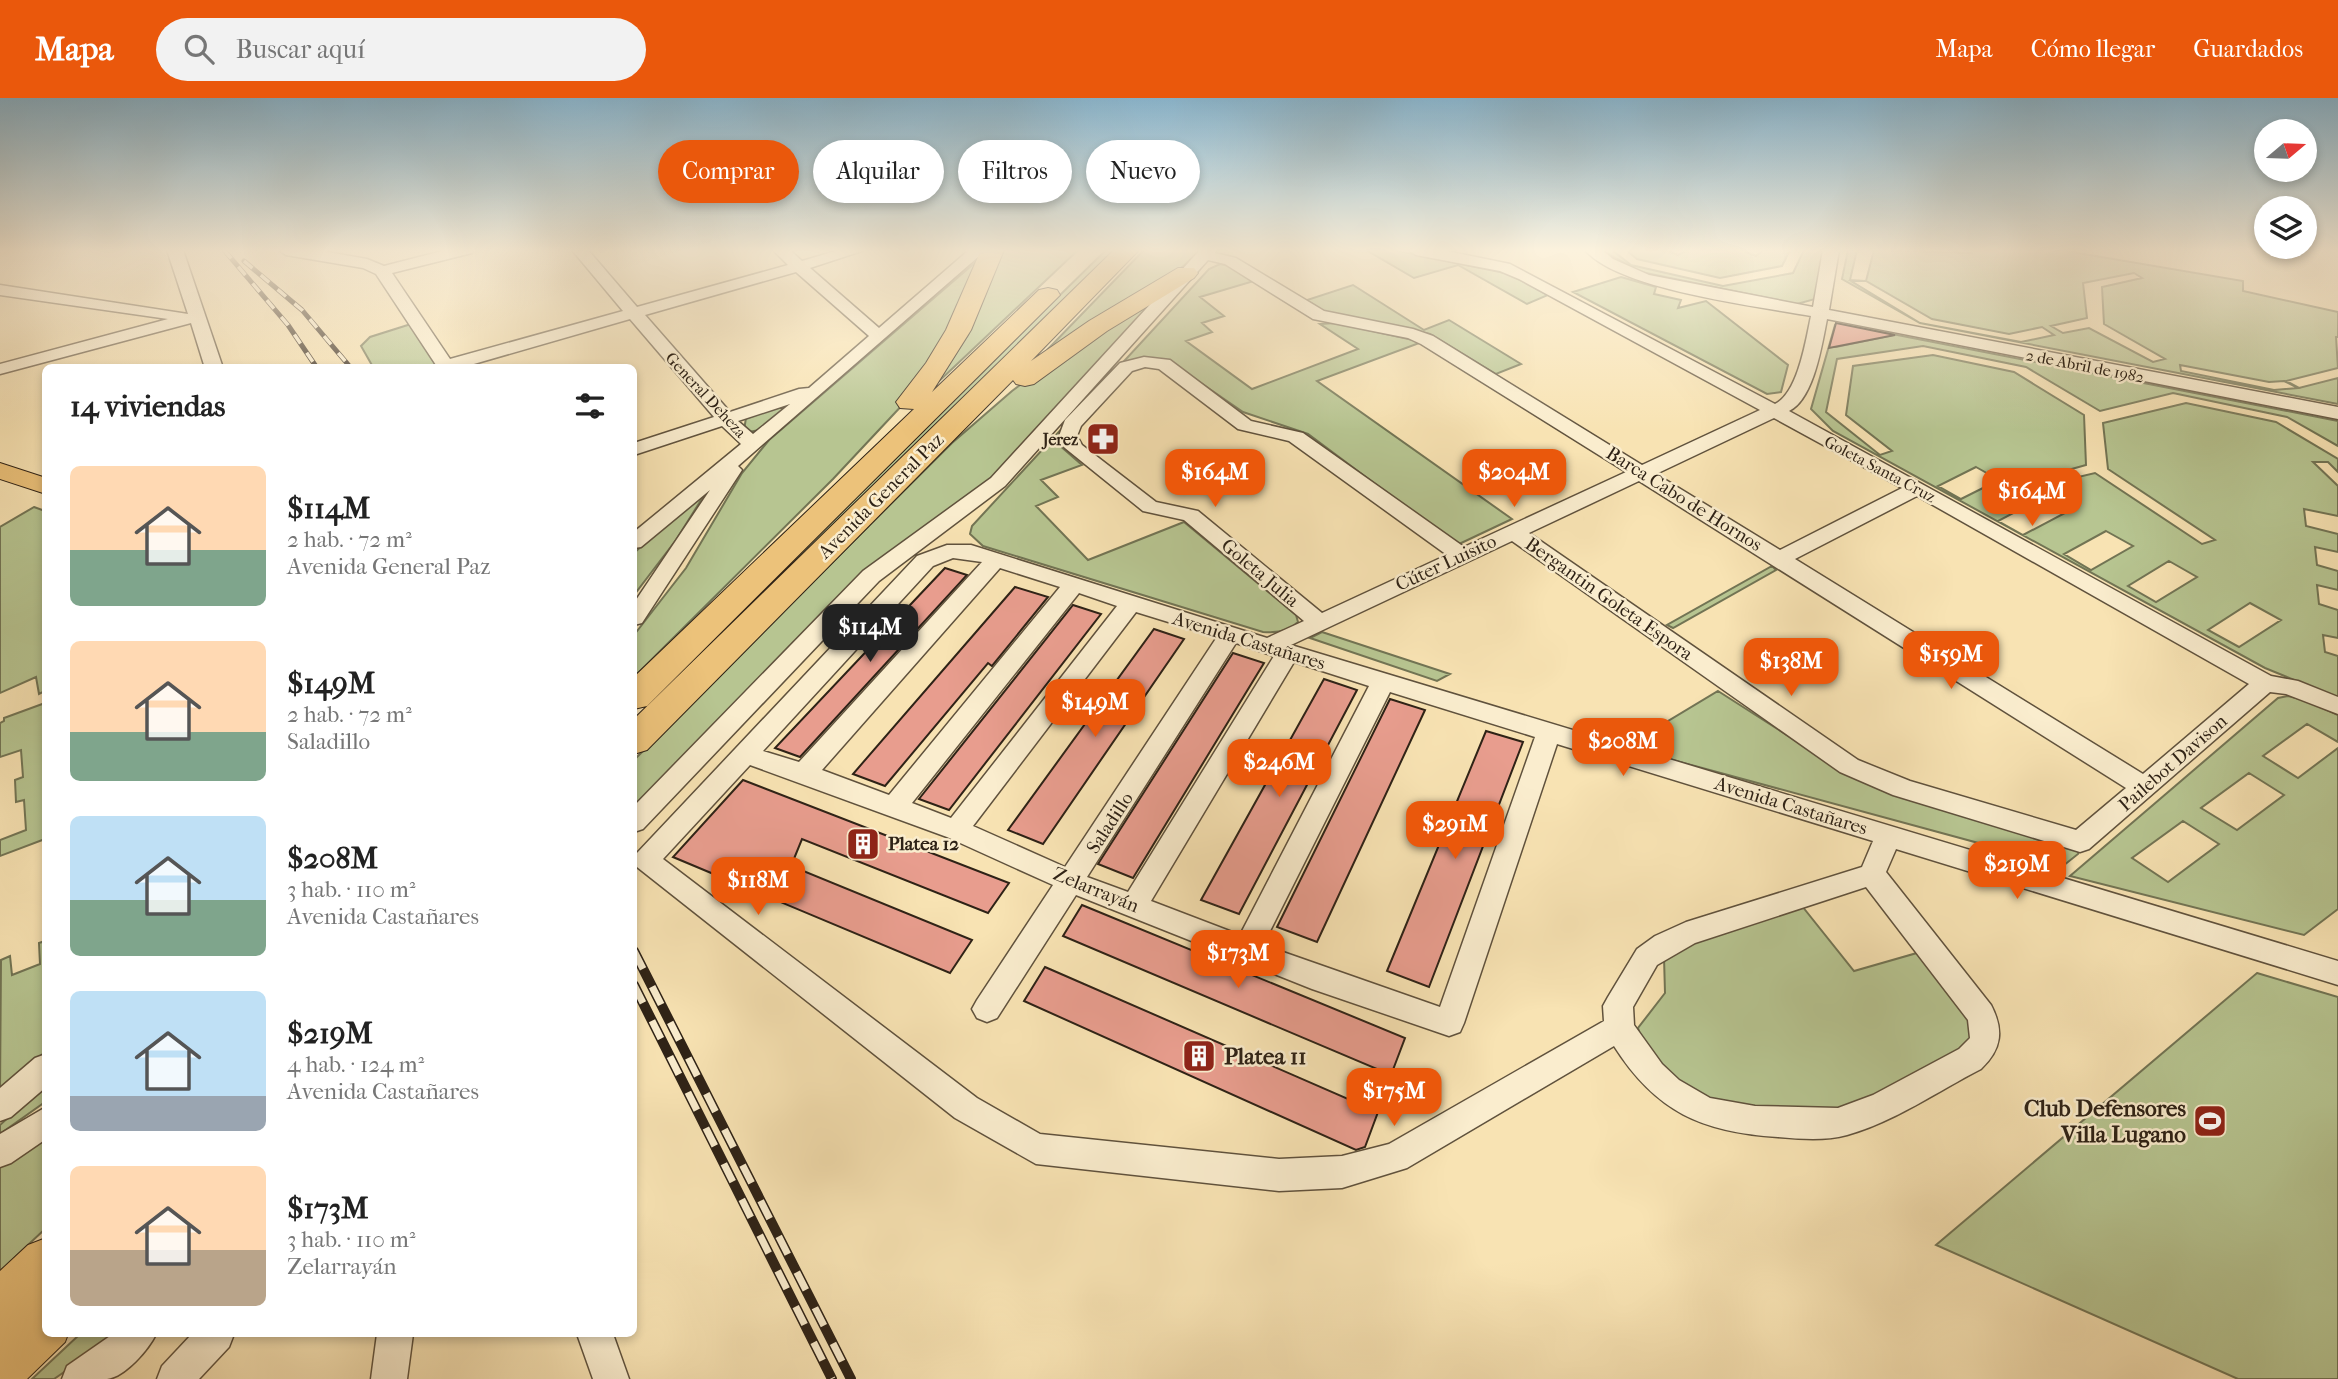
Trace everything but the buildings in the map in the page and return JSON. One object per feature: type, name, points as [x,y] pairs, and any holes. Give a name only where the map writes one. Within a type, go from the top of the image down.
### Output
[{"type":"highway","points":[[809,525],[930,378],[952,346],[969,310]]},
{"type":"highway","name":"Avenida General Paz","points":[[637,694],[1032,310]]},
{"type":"highway","name":"Avenida General Paz","points":[[637,738],[1068,310]]},
{"type":"highway","points":[[923,454],[1123,310]]},
{"type":"highway","points":[[0,1307],[42,1267]]},
{"type":"highway","points":[[0,1368],[42,1327]]},
{"type":"main road","points":[[0,471],[42,485]]},
{"type":"street","points":[[126,310],[198,316]]},
{"type":"street","points":[[196,310],[213,364]]},
{"type":"street","points":[[408,310],[445,364]]},
{"type":"street","name":"General Deheza","points":[[629,310],[751,445]]},
{"type":"street","points":[[457,364],[644,310]]},
{"type":"street","points":[[847,310],[870,330],[880,335]]},
{"type":"street","points":[[637,540],[819,389],[909,310]]},
{"type":"street","points":[[971,552],[964,542],[967,523],[998,482],[1155,310]]},
{"type":"street","name":"Barca Cabo de Hornos","points":[[1312,310],[1319,315],[1413,334],[1427,340],[2145,787]]},
{"type":"street","name":"Goleta Santa Cruz","points":[[1588,310],[1917,488],[2265,683],[2290,687],[2338,706]]},
{"type":"street","name":"2 de Abril de 1982","points":[[1803,310],[2338,413]]},
{"type":"street","points":[[1777,412],[1798,396],[1820,310]]},
{"type":"street","points":[[0,369],[198,316]]},
{"type":"street","name":"Goleta Julia","points":[[1319,622],[1191,515],[1150,507],[1074,448],[1068,436],[1072,424],[1126,367],[1144,362],[1164,364],[1245,425],[1296,437],[1462,556]]},
{"type":"street","points":[[637,448],[819,389]]},
{"type":"street","name":"Cúter Luisito","points":[[1278,649],[1319,622],[1777,412]]},
{"type":"street","points":[[637,614],[751,445]]},
{"type":"street","points":[[637,819],[871,576],[998,482]]},
{"type":"street","points":[[1781,558],[1917,488]]},
{"type":"street","name":"Bergantin Goleta Espora","points":[[1513,532],[1849,766],[1902,788],[2080,842]]},
{"type":"street","name":"Avenida Castañares","points":[[744,754],[925,561],[943,552],[971,552],[1230,635],[2338,973]]},
{"type":"street","points":[[804,773],[995,561]]},
{"type":"street","points":[[894,807],[1073,586]]},
{"type":"street","points":[[956,830],[1130,604]]},
{"type":"street","name":"Saladillo","points":[[987,1009],[1230,635]]},
{"type":"street","points":[[1134,906],[1278,649]]},
{"type":"street","points":[[1247,949],[1383,682]]},
{"type":"street","name":"Pailebot Davison","points":[[2080,842],[2265,683]]},
{"type":"street","name":"Zelarrayán","points":[[744,754],[804,773],[956,830],[1072,882],[1322,980],[1449,1023],[1549,731]]},
{"type":"street","points":[[744,754],[646,860],[966,1108],[1035,1149],[1279,1175],[1342,1172],[1396,1157],[1619,1028]]},
{"type":"street","points":[[1872,874],[1982,1014],[1987,1031],[1984,1047],[1970,1059],[1852,1119],[1810,1124],[1746,1122],[1701,1111],[1667,1090],[1639,1061],[1619,1028],[1618,1006],[1647,957],[1686,934],[1872,874],[1888,836]]},
{"type":"street","points":[[0,1107],[35,1077]]},
{"type":"street","points":[[0,1152],[42,1124]]},
{"type":"street","points":[[80,1379],[135,1337]]},
{"type":"street","points":[[175,1379],[213,1337]]},
{"type":"street","points":[[389,1379],[395,1337]]},
{"type":"street","points":[[596,1337],[611,1379]]},
{"type":"green space","points":[[920,310],[963,310],[954,333],[906,401],[833,479],[637,674],[637,631],[686,568],[742,473],[769,440]]},
{"type":"green space","points":[[978,310],[1015,310],[936,384],[968,335]]},
{"type":"green space","points":[[1045,310],[1055,310],[684,672],[645,705]]},
{"type":"green space","points":[[1086,310],[1122,310],[1052,350],[1048,349]]},
{"type":"green space","points":[[1135,310],[1150,310],[991,479],[858,577],[637,804],[637,757],[952,443],[1012,391],[1058,357]]},
{"type":"green space","points":[[1171,310],[1216,310],[1224,316],[1202,323],[1212,332],[1186,341],[1252,389],[1358,349],[1320,324],[1336,323],[1422,342],[1317,381],[1512,519],[1457,545],[1308,434],[1243,412],[1179,368],[1138,360],[1061,437],[1059,445],[1082,465],[1041,480],[1058,497],[1036,506],[1088,560],[1184,522],[1296,615],[1298,622],[1282,631],[1263,632],[983,546],[970,534],[972,526]]},
{"type":"green space","points":[[1322,310],[1392,310],[1424,330],[1449,320],[1521,364],[1496,374],[1430,334]]},
{"type":"green space","points":[[1607,310],[1717,310],[1788,365],[1781,392],[1767,394]]},
{"type":"green space","points":[[1916,310],[2086,310],[2087,318],[2051,326],[2063,333],[2089,328],[2153,362],[2165,359],[2104,324],[2103,310],[2328,310],[2338,312],[2338,368],[2286,381],[2299,388],[2338,378],[2338,404],[1920,323],[2021,342],[2054,335],[2042,327],[2009,334],[1932,319]],"holes":[[[2180,365],[2269,382],[2284,381],[2298,388],[2274,390],[2181,371]]]},
{"type":"green space","points":[[411,324],[435,364],[371,364],[361,346],[370,337]]},
{"type":"green space","points":[[1835,325],[1830,346],[1836,347],[1893,334],[2338,421],[2338,446],[2287,417],[2173,393],[2100,411],[2026,367],[1923,346],[1837,359],[1826,412],[1880,455],[1892,451],[1846,415],[1853,366],[1933,355],[2014,372],[2084,415],[2086,465],[2061,472],[2070,479],[2095,473],[2202,544],[2215,540],[2108,469],[2103,423],[2186,403],[2276,422],[2338,459],[2338,472],[2328,462],[2313,462],[2338,486],[2338,516],[2304,509],[2306,526],[2338,534],[2338,552],[2315,547],[2317,565],[2338,571],[2338,590],[2317,585],[2319,604],[2338,610],[2338,638],[2323,635],[2325,652],[2338,656],[2338,698],[2265,668],[1833,431],[1811,409]],"holes":[[[1976,467],[1999,480],[1961,499],[1938,486]],[[2040,499],[2065,513],[2023,535],[1998,521]],[[2106,531],[2133,546],[2091,570],[2064,554]],[[2169,561],[2197,577],[2156,602],[2128,586]],[[2250,603],[2281,620],[2239,647],[2208,630]]]},
{"type":"green space","points":[[782,406],[789,407],[768,425],[756,431],[744,430],[746,418]]},
{"type":"green space","points":[[713,481],[676,540],[637,591],[637,550]]},
{"type":"green space","points":[[34,507],[42,510],[42,692],[39,694],[36,677],[0,693],[0,527]]},
{"type":"green space","points":[[1772,566],[1776,570],[1673,628],[1667,625]]},
{"type":"green space","points":[[1322,632],[1450,674],[1437,681],[1310,638]]},
{"type":"green space","points":[[1718,691],[1829,762],[2080,848],[2078,854],[2063,866],[1625,747]]},
{"type":"green space","points":[[2288,696],[2308,701],[2338,715],[2338,742],[2307,724],[2263,756],[2298,778],[2338,748],[2338,909],[2304,935],[2070,876],[2278,698]],"holes":[[[2249,773],[2284,795],[2237,830],[2201,808]],[[2183,821],[2219,844],[2168,882],[2132,858]]]},
{"type":"green space","points":[[42,704],[42,840],[0,856],[0,840],[26,830],[24,800],[16,802],[15,780],[23,777],[21,750],[0,757],[0,723],[4,718]]},
{"type":"green space","points":[[1802,906],[1854,971],[1917,953],[1966,1011],[1971,1021],[1972,1034],[1966,1047],[1959,1055],[1846,1111],[1802,1116],[1699,1102],[1646,1054],[1638,1028],[1665,993],[1664,957],[1679,945]]},
{"type":"green space","points":[[42,942],[42,1055],[0,1092],[1,960],[10,956],[12,975],[40,964],[39,943]]},
{"type":"green space","name":"Club Defensores Villa Lugano","points":[[2257,973],[2338,997],[2338,1379],[2238,1379],[1936,1245]]},
{"type":"green space","points":[[42,1087],[42,1104],[0,1134],[0,1125]]},
{"type":"green space","points":[[42,1137],[42,1232],[0,1271],[0,1166]]},
{"type":"green space","points":[[77,1337],[115,1337],[54,1379],[32,1379]]},
{"type":"railway","points":[[275,310],[314,364]]},
{"type":"railway","points":[[302,310],[348,364]]},
{"type":"railway","points":[[637,957],[851,1379]]},
{"type":"railway","points":[[637,991],[832,1379]]},
{"type":"place","name":"Jerez","points":[[1103,439]]},
{"type":"place","name":"Platea 12","points":[[863,844]]},
{"type":"place","name":"Platea 11","points":[[1199,1056]]},
{"type":"place","name":"Club Defensores Villa Lugano","points":[[2210,1121]]}]
